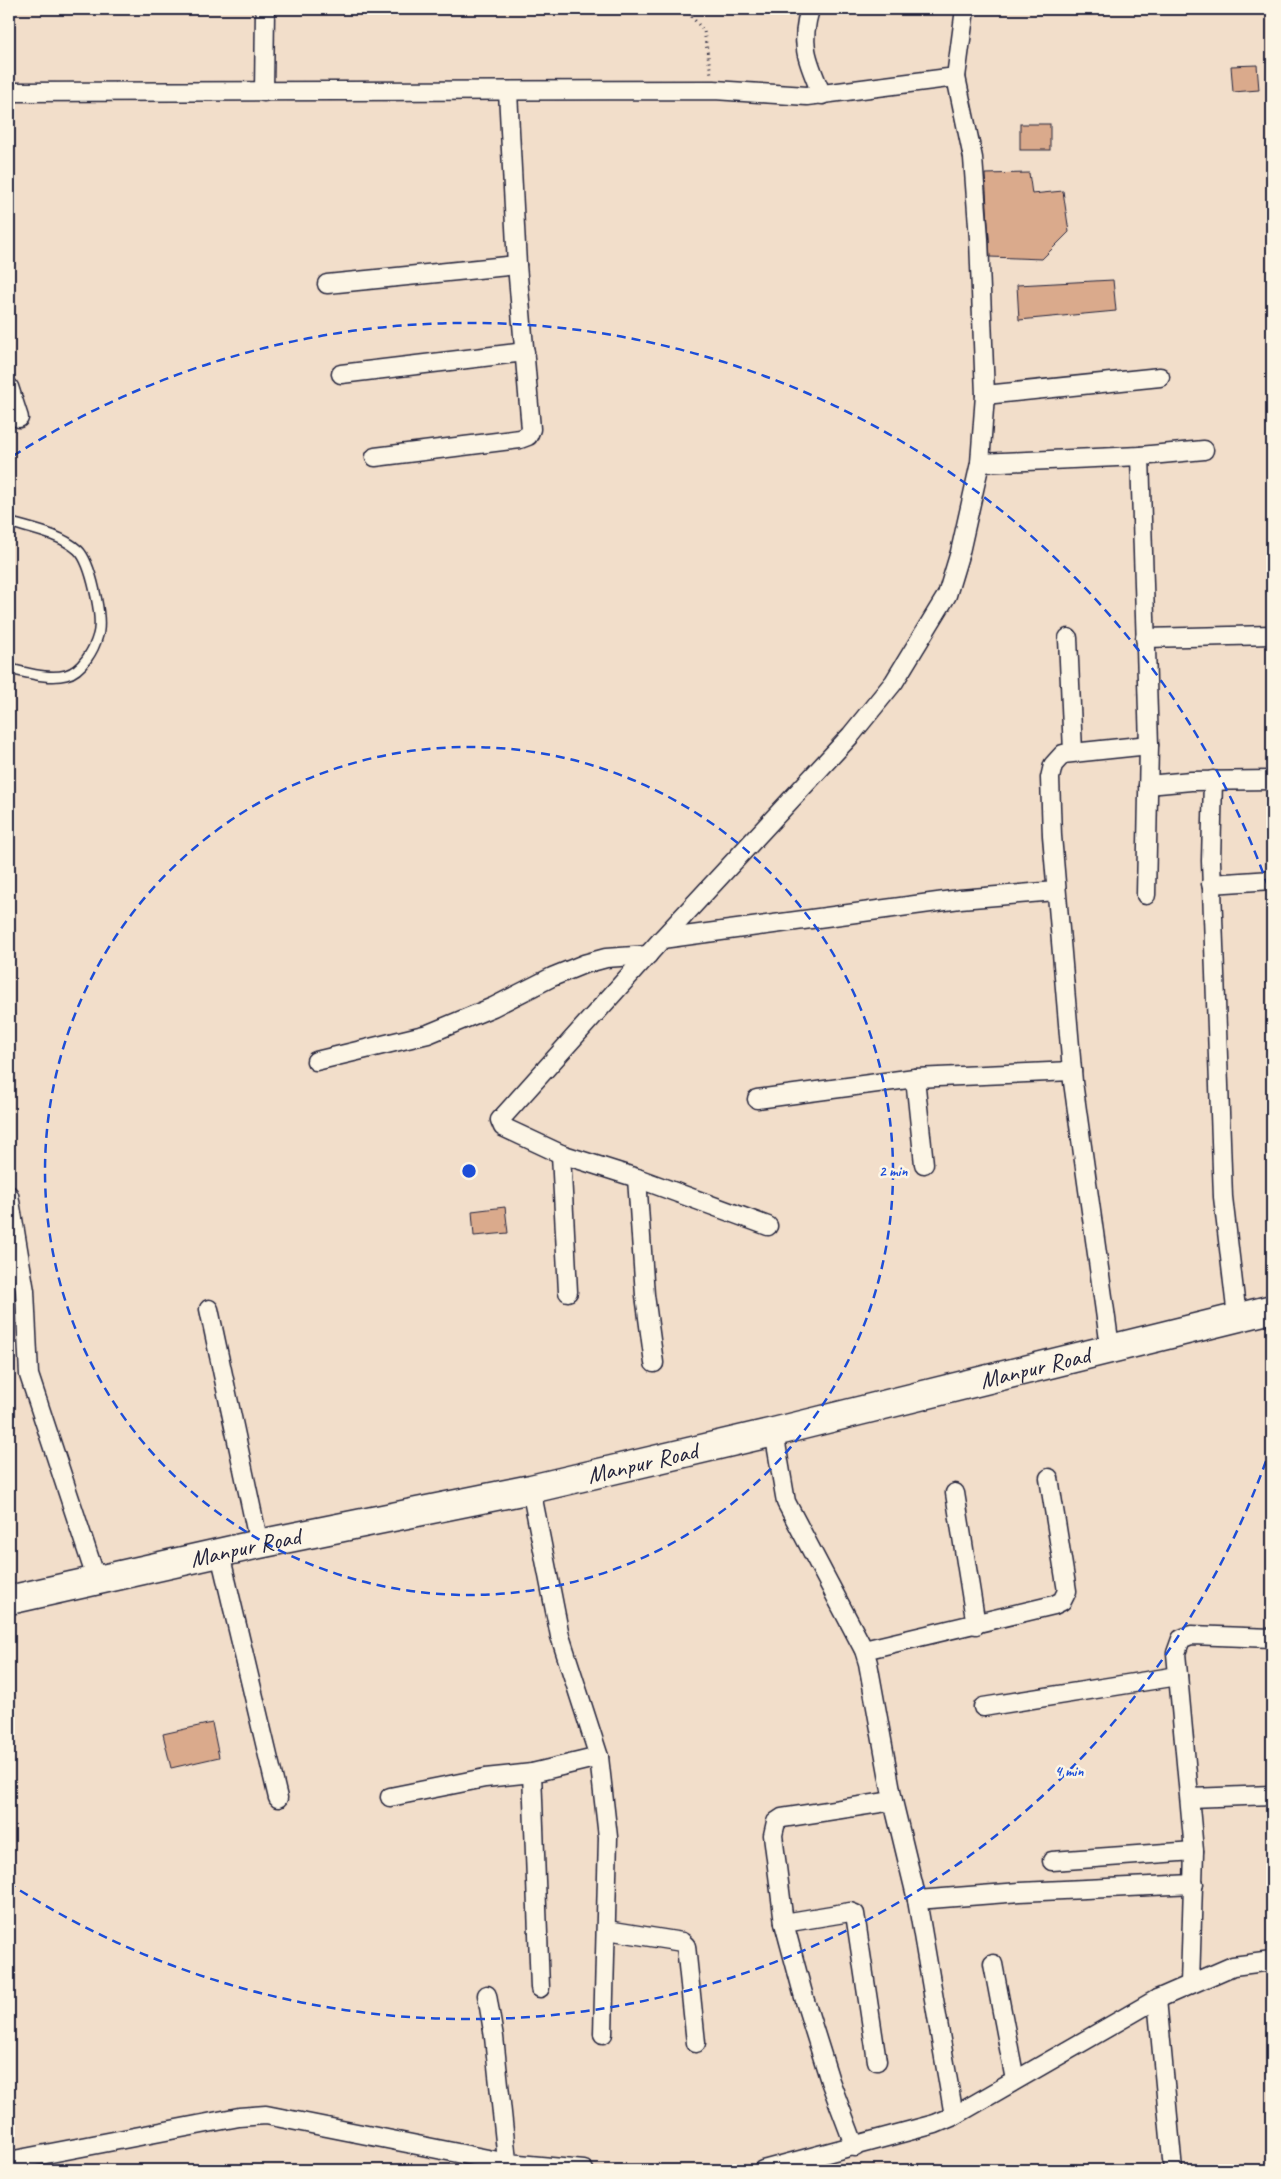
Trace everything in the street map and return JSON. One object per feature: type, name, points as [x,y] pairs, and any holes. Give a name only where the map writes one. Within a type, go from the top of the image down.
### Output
[{"type":"highway","name":"Manpur Road","points":[[9,1600],[259,1544],[531,1489],[774,1432],[1110,1347],[1272,1309]]},
{"type":"street","points":[[264,92],[265,9]]},
{"type":"street","points":[[810,9],[804,28],[804,43],[809,64],[822,95]]},
{"type":"street","points":[[768,1226],[637,1178],[561,1154],[503,1127],[501,1117],[851,734],[894,682],[947,595],[960,552],[980,462],[985,395],[973,158],[956,77],[965,9]]},
{"type":"street","points":[[9,92],[714,90],[807,96],[956,77]]},
{"type":"street","points":[[375,457],[520,439],[528,436],[532,423],[517,265],[508,92]]},
{"type":"street","points":[[327,284],[517,265]]},
{"type":"street","points":[[341,374],[525,352]]},
{"type":"street","points":[[985,395],[1160,377]]},
{"type":"street","points":[[9,388],[19,418]]},
{"type":"street","points":[[980,462],[1140,456],[1204,450]]},
{"type":"street","points":[[1140,456],[1149,745],[1146,894]]},
{"type":"street","points":[[1145,638],[1272,635]]},
{"type":"street","points":[[1068,638],[1073,752]]},
{"type":"street","points":[[1110,1347],[1072,1071],[1056,891],[1050,778],[1052,765],[1057,758],[1064,754],[1149,745]]},
{"type":"street","points":[[1148,785],[1213,780],[1272,780]]},
{"type":"street","points":[[1213,780],[1211,884],[1223,1197],[1237,1318]]},
{"type":"street","points":[[1211,884],[1272,880]]},
{"type":"street","points":[[662,939],[960,899],[1056,891]]},
{"type":"street","points":[[316,1061],[428,1034],[584,964],[606,958],[648,955]]},
{"type":"street","points":[[757,1099],[915,1078],[1072,1071]]},
{"type":"street","points":[[915,1078],[924,1164]]},
{"type":"street","points":[[561,1154],[568,1292]]},
{"type":"street","points":[[637,1178],[645,1295],[654,1363]]},
{"type":"street","points":[[9,1195],[24,1291],[27,1361],[32,1390],[97,1581]]},
{"type":"street","points":[[209,1309],[259,1544]]},
{"type":"street","points":[[774,1432],[786,1502],[864,1650],[893,1801],[917,1900],[954,2116]]},
{"type":"street","points":[[864,1650],[1054,1606],[1066,1596],[1049,1478]]},
{"type":"street","points":[[531,1489],[560,1636],[599,1757],[608,1837],[604,2034]]},
{"type":"street","points":[[956,1494],[976,1625]]},
{"type":"street","points":[[220,1554],[278,1798]]},
{"type":"street","points":[[1190,1984],[1194,1851],[1176,1653],[1181,1639],[1191,1635],[1272,1638]]},
{"type":"street","points":[[982,1707],[1178,1676]]},
{"type":"street","points":[[390,1797],[484,1778],[532,1773],[599,1757]]},
{"type":"street","points":[[532,1773],[540,1988]]},
{"type":"street","points":[[1190,1798],[1272,1795]]},
{"type":"street","points":[[855,2146],[819,2050],[784,1923],[772,1835],[776,1822],[782,1818],[893,1801]]},
{"type":"street","points":[[1052,1862],[1194,1851]]},
{"type":"street","points":[[917,1900],[1020,1892],[1194,1884]]},
{"type":"street","points":[[784,1923],[850,1912],[855,1914],[877,2061]]},
{"type":"street","points":[[607,1930],[682,1942],[686,1946],[696,2043]]},
{"type":"street","points":[[763,2170],[935,2124],[954,2116],[1157,1999],[1233,1966],[1272,1961]]},
{"type":"street","points":[[992,1964],[1015,2080]]},
{"type":"street","points":[[487,1994],[494,2037],[508,2166]]},
{"type":"street","points":[[1157,1999],[1174,2170]]},
{"type":"street","points":[[9,2161],[239,2117],[266,2115],[508,2166],[584,2170]]},
{"type":"lane","points":[[9,525],[15,524],[57,537],[80,551],[90,571],[99,622],[98,634],[85,662],[67,675],[54,677],[9,669]]},
{"type":"path","points":[[685,9],[704,32],[714,90]]},
{"type":"building","points":[[1257,65],[1259,90],[1233,92],[1231,66]]},
{"type":"building","points":[[1020,124],[1050,124],[1050,150],[1020,150]]},
{"type":"building","points":[[1029,173],[1032,194],[1063,191],[1069,232],[1042,259],[990,257],[985,174]]},
{"type":"building","points":[[1113,280],[1116,311],[1019,320],[1017,285]]},
{"type":"building","points":[[505,1207],[508,1233],[474,1236],[472,1211]]},
{"type":"building","points":[[212,1723],[219,1757],[171,1768],[163,1734]]}]
